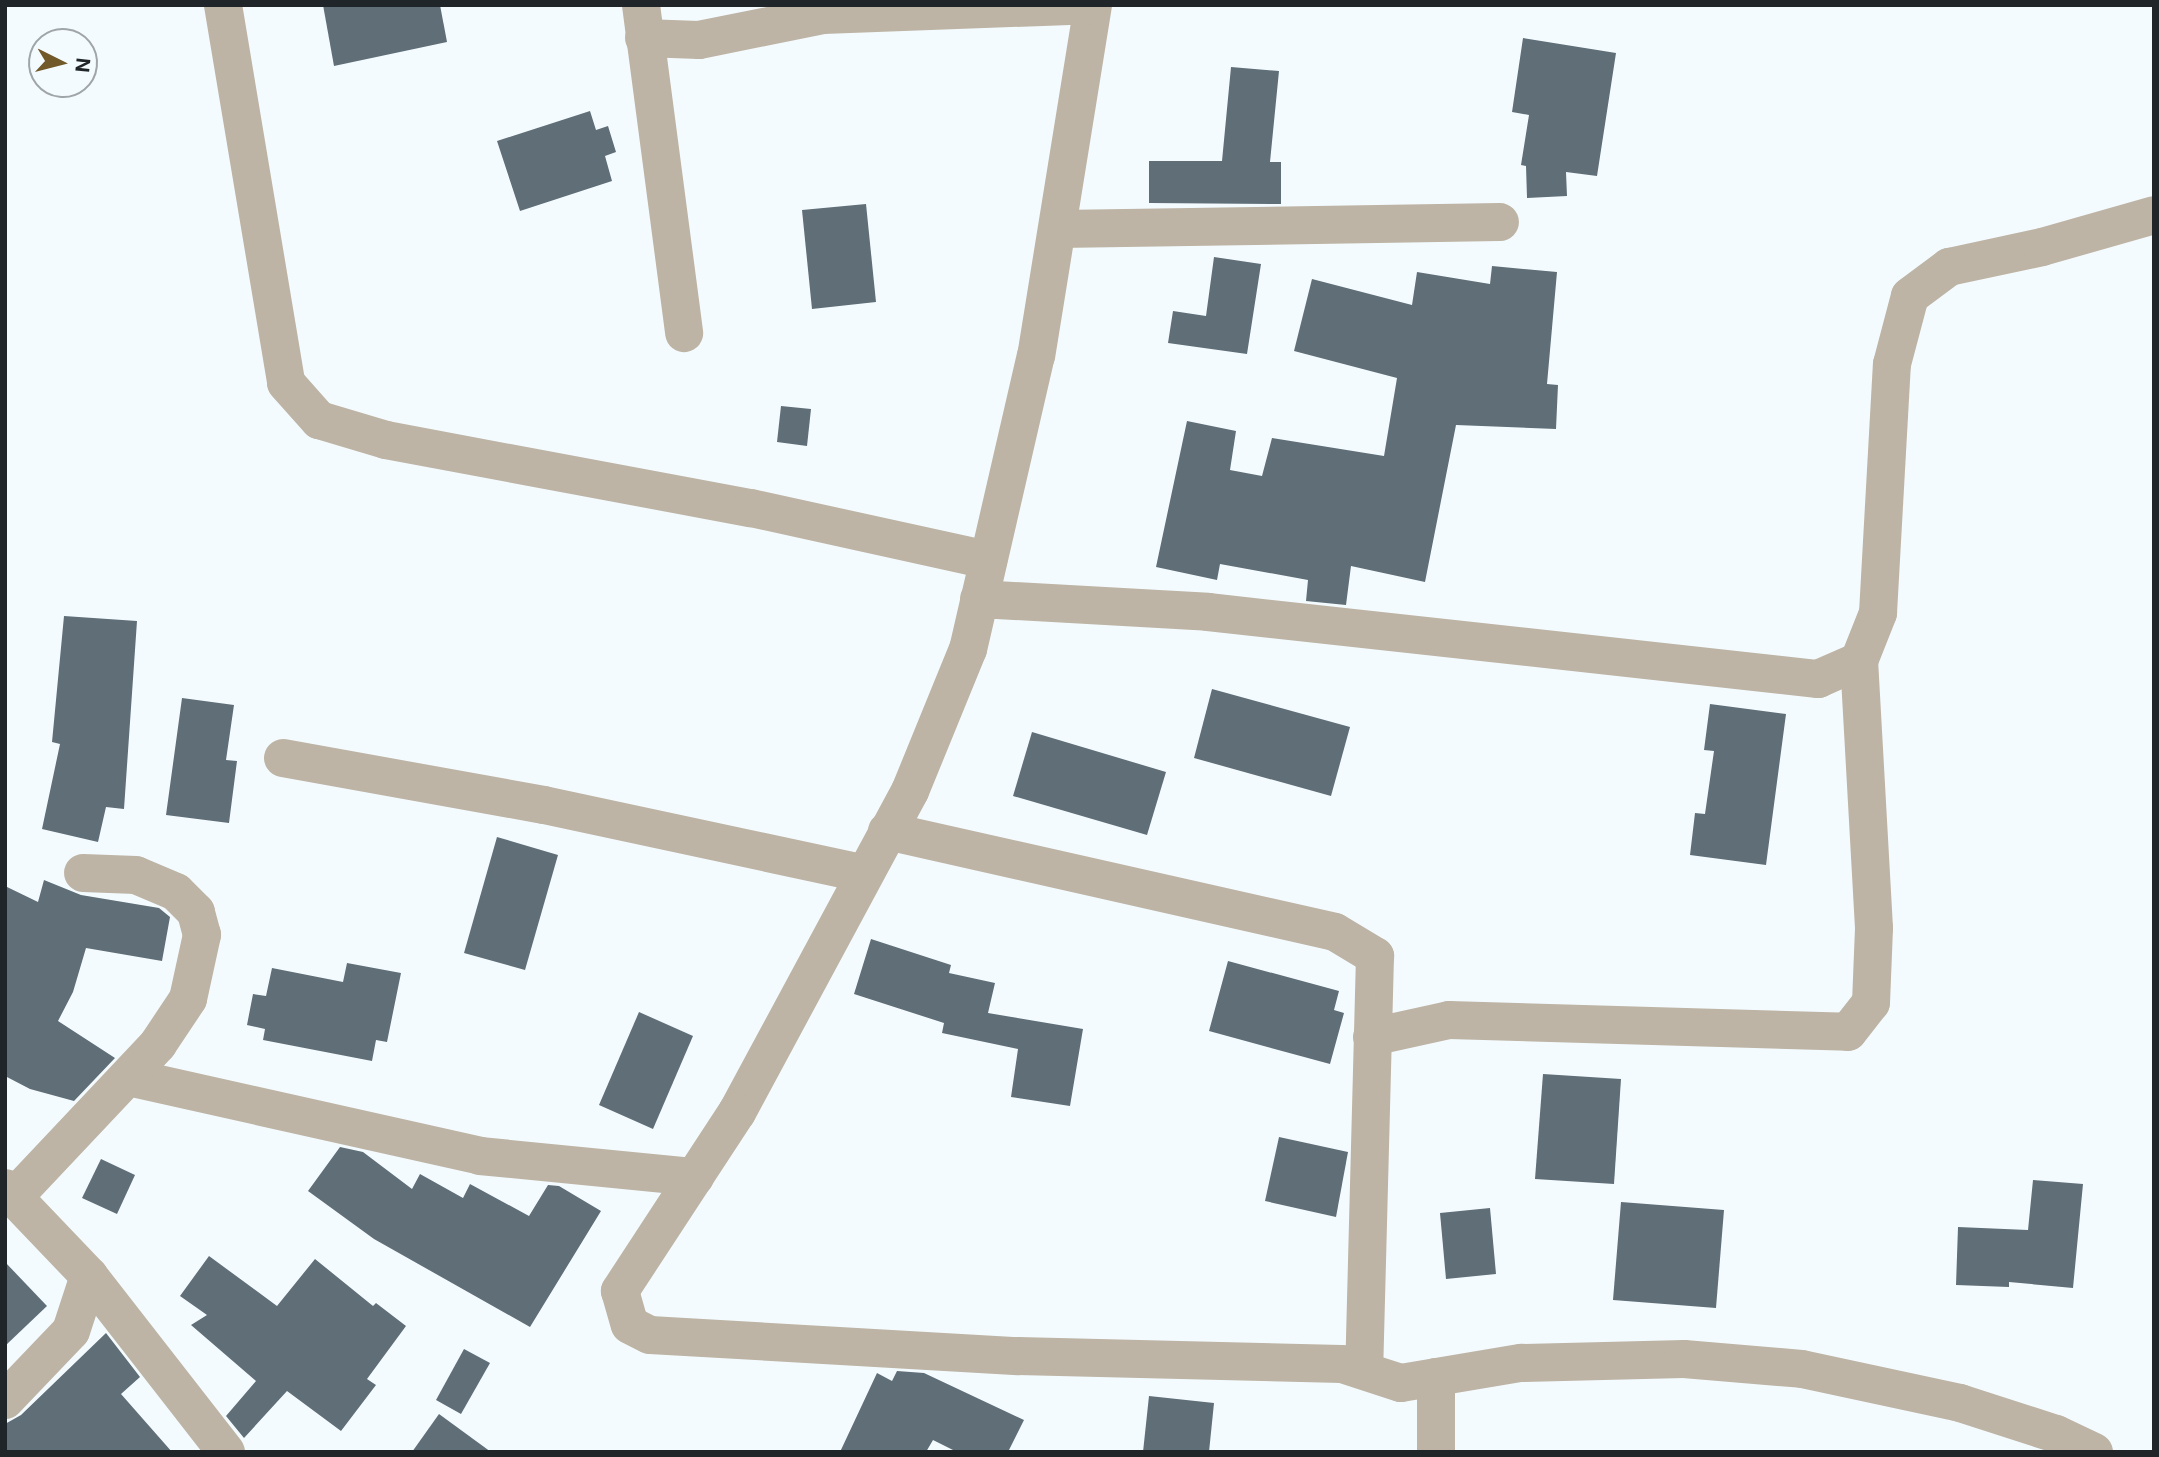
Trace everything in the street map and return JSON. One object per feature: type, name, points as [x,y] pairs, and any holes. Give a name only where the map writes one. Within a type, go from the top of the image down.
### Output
[{"type":"street","points":[[223,5],[286,383],[319,421],[386,440],[751,508],[988,560]]},
{"type":"street","points":[[684,333],[643,21],[699,40],[823,15],[1091,5],[1059,229],[1036,355],[968,649],[910,791],[862,873],[737,1112],[620,1291],[630,1325],[650,1335],[1018,1356],[1342,1364],[1401,1382],[1521,1363],[1684,1359],[1801,1369],[1960,1403],[2056,1434],[2094,1452]]},
{"type":"street","points":[[1372,1037],[1449,1020],[1848,1032],[1871,1003],[1874,928],[1859,661],[1878,613],[1892,364],[1910,296],[1949,267],[2042,247],[2154,215]]},
{"type":"street","points":[[1059,229],[1500,222]]},
{"type":"street","points":[[979,599],[1208,612],[1818,678],[1859,661]]},
{"type":"street","points":[[283,758],[544,805],[862,873]]},
{"type":"street","points":[[887,831],[1335,932],[1375,956],[1364,1370]]},
{"type":"street","points":[[83,873],[136,874],[176,892],[196,912],[202,935],[188,999],[158,1044],[128,1077],[10,1192],[89,1276],[226,1452]]},
{"type":"street","points":[[128,1077],[480,1156],[695,1177]]},
{"type":"street","points":[[5,1400],[71,1331],[89,1276]]},
{"type":"street","points":[[1436,1377],[1436,1452]]},
{"type":"building","points":[[323,5],[440,5],[447,42],[334,66]]},
{"type":"building","points":[[1523,38],[1616,53],[1597,176],[1566,172],[1567,196],[1527,198],[1526,166],[1521,165],[1529,115],[1512,112]]},
{"type":"building","points":[[1231,67],[1279,71],[1270,162],[1281,162],[1281,204],[1149,203],[1149,161],[1222,161]]},
{"type":"building","points":[[590,111],[596,130],[608,126],[616,152],[605,156],[612,181],[520,211],[497,141]]},
{"type":"building","points":[[866,204],[876,302],[812,309],[802,210]]},
{"type":"building","points":[[1214,257],[1261,264],[1247,354],[1168,343],[1173,311],[1206,316]]},
{"type":"building","points":[[1492,266],[1557,272],[1547,384],[1558,385],[1556,429],[1456,425],[1425,582],[1351,566],[1346,605],[1306,601],[1308,580],[1220,564],[1217,580],[1156,567],[1187,421],[1236,431],[1230,470],[1262,476],[1272,438],[1384,456],[1397,378],[1294,351],[1312,279],[1412,305],[1417,272],[1490,284]]},
{"type":"building","points":[[781,406],[811,409],[807,446],[777,442]]},
{"type":"building","points":[[64,616],[137,621],[124,809],[106,807],[98,842],[42,829],[60,744],[52,742]]},
{"type":"building","points":[[1212,689],[1350,727],[1331,796],[1194,758]]},
{"type":"building","points":[[182,698],[234,705],[226,760],[237,761],[229,823],[166,815]]},
{"type":"building","points":[[1710,704],[1786,714],[1766,865],[1690,855],[1695,813],[1705,814],[1714,751],[1704,750]]},
{"type":"building","points":[[1032,732],[1166,772],[1147,835],[1013,796]]},
{"type":"building","points":[[497,837],[558,855],[525,970],[464,953]]},
{"type":"building","points":[[44,880],[81,895],[159,908],[170,917],[162,961],[86,948],[73,992],[58,1021],[115,1058],[74,1101],[30,1089],[5,1076],[5,886],[38,902]]},
{"type":"building","points":[[871,939],[951,965],[949,973],[995,983],[988,1013],[1083,1029],[1070,1106],[1011,1097],[1018,1049],[942,1033],[944,1023],[854,994]]},
{"type":"building","points":[[1228,961],[1339,991],[1334,1010],[1344,1013],[1330,1064],[1209,1031]]},
{"type":"building","points":[[347,963],[401,973],[387,1042],[376,1040],[372,1061],[263,1040],[265,1029],[247,1025],[253,994],[266,996],[272,968],[343,982]]},
{"type":"building","points":[[639,1012],[693,1036],[653,1129],[599,1105]]},
{"type":"building","points":[[1543,1074],[1621,1079],[1614,1184],[1535,1179]]},
{"type":"building","points":[[1279,1137],[1348,1152],[1336,1217],[1265,1201]]},
{"type":"building","points":[[340,1147],[363,1152],[412,1189],[420,1174],[463,1198],[470,1184],[529,1216],[548,1185],[559,1186],[601,1211],[530,1327],[374,1239],[308,1191]]},
{"type":"building","points":[[101,1159],[135,1175],[117,1214],[82,1198]]},
{"type":"building","points":[[2033,1180],[2083,1184],[2073,1288],[2009,1282],[2009,1287],[1956,1285],[1958,1227],[2028,1230]]},
{"type":"building","points":[[1621,1202],[1724,1210],[1716,1308],[1613,1300]]},
{"type":"building","points":[[1490,1208],[1496,1274],[1446,1279],[1440,1213]]},
{"type":"building","points":[[209,1256],[277,1306],[315,1259],[373,1306],[376,1303],[406,1326],[367,1379],[376,1385],[341,1431],[287,1391],[244,1438],[226,1416],[256,1381],[191,1325],[207,1315],[180,1296]]},
{"type":"building","points":[[5,1262],[47,1306],[5,1346]]},
{"type":"building","points":[[106,1333],[140,1377],[121,1394],[172,1452],[5,1452],[5,1424],[21,1415]]},
{"type":"building","points":[[464,1349],[490,1363],[461,1414],[436,1400]]},
{"type":"building","points":[[897,1371],[924,1373],[1024,1420],[1008,1452],[957,1452],[933,1440],[926,1452],[840,1452],[877,1373],[892,1381]]},
{"type":"building","points":[[1149,1396],[1214,1403],[1209,1452],[1143,1452]]},
{"type":"building","points":[[439,1414],[491,1452],[412,1452]]}]
